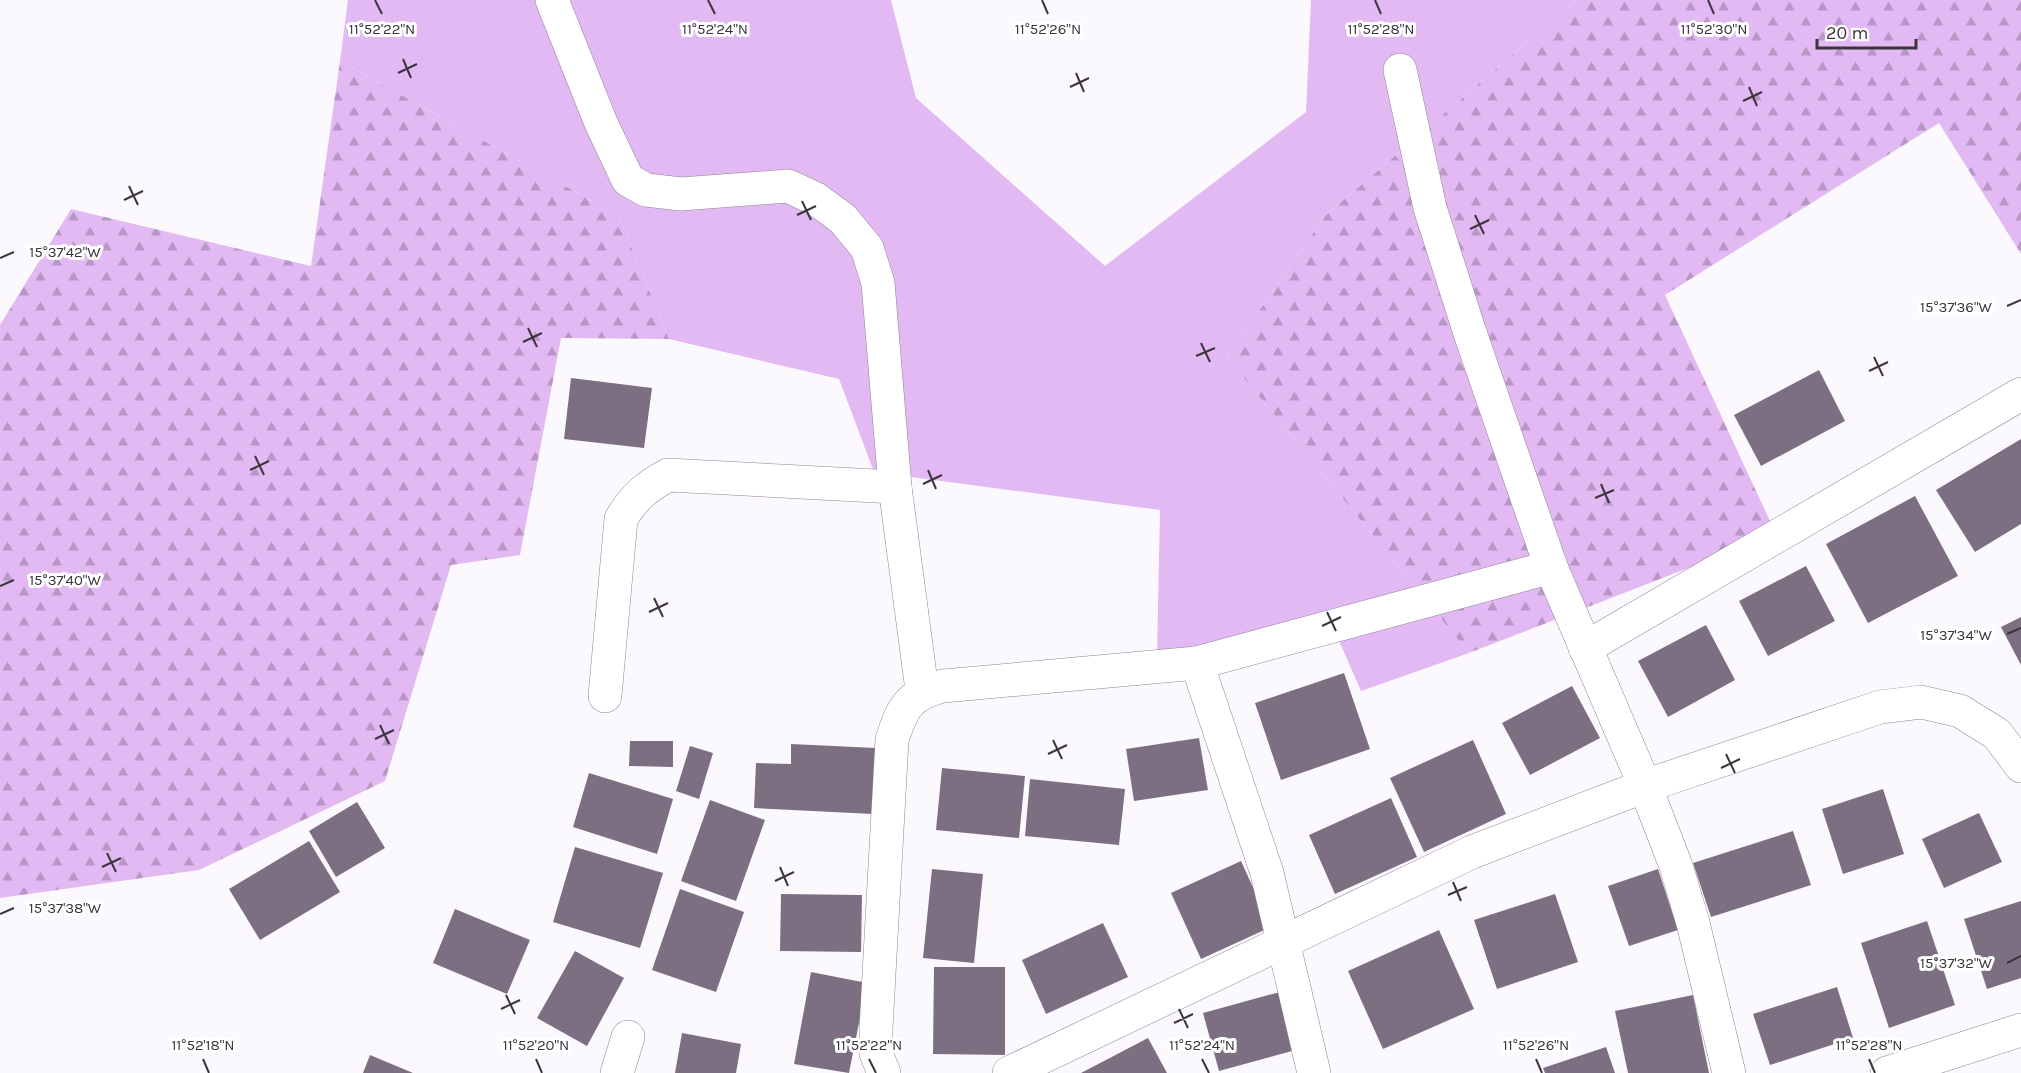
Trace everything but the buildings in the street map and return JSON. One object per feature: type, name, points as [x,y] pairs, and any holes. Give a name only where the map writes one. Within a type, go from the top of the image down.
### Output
[{"type":"street","points":[[552,0],[601,123],[628,180],[646,190],[681,194],[788,186],[816,199],[843,219],[867,248],[878,283],[895,488],[922,690]]},
{"type":"street","points":[[1400,70],[1430,208],[1474,345],[1551,567],[1645,786],[1676,866],[1693,924],[1729,1073]]},
{"type":"street","points":[[1585,648],[2021,394]]},
{"type":"street","points":[[605,696],[621,519],[632,500],[646,487],[668,475],[895,488]]},
{"type":"street","points":[[884,1073],[876,1053],[876,1028],[892,740],[899,717],[911,700],[922,690],[943,686],[1197,663],[1551,567]]},
{"type":"street","points":[[1197,663],[1267,873],[1285,940],[1314,1073]]},
{"type":"street","points":[[1009,1073],[1472,852],[1645,786],[1880,707],[1921,702],[1960,711],[1997,734],[2021,766]]},
{"type":"street","points":[[1887,1073],[2021,1030]]},
{"type":"street","points":[[617,1073],[628,1037]]},
{"type":"green space","points":[[348,0],[891,0],[916,98],[1105,266],[1306,112],[1311,0],[1576,0],[1325,216],[1227,357],[1469,653],[1361,691],[1329,618],[1157,656],[1160,510],[874,472],[839,379],[669,339],[619,216],[340,61]]},
{"type":"green space","points":[[1576,0],[2021,0],[2021,254],[1939,123],[1665,295],[1776,534],[1469,653],[1227,357],[1325,216]]},
{"type":"green space","points":[[340,61],[619,216],[669,339],[561,338],[520,555],[451,565],[385,781],[199,870],[0,898],[0,325],[71,209],[311,266]]}]
